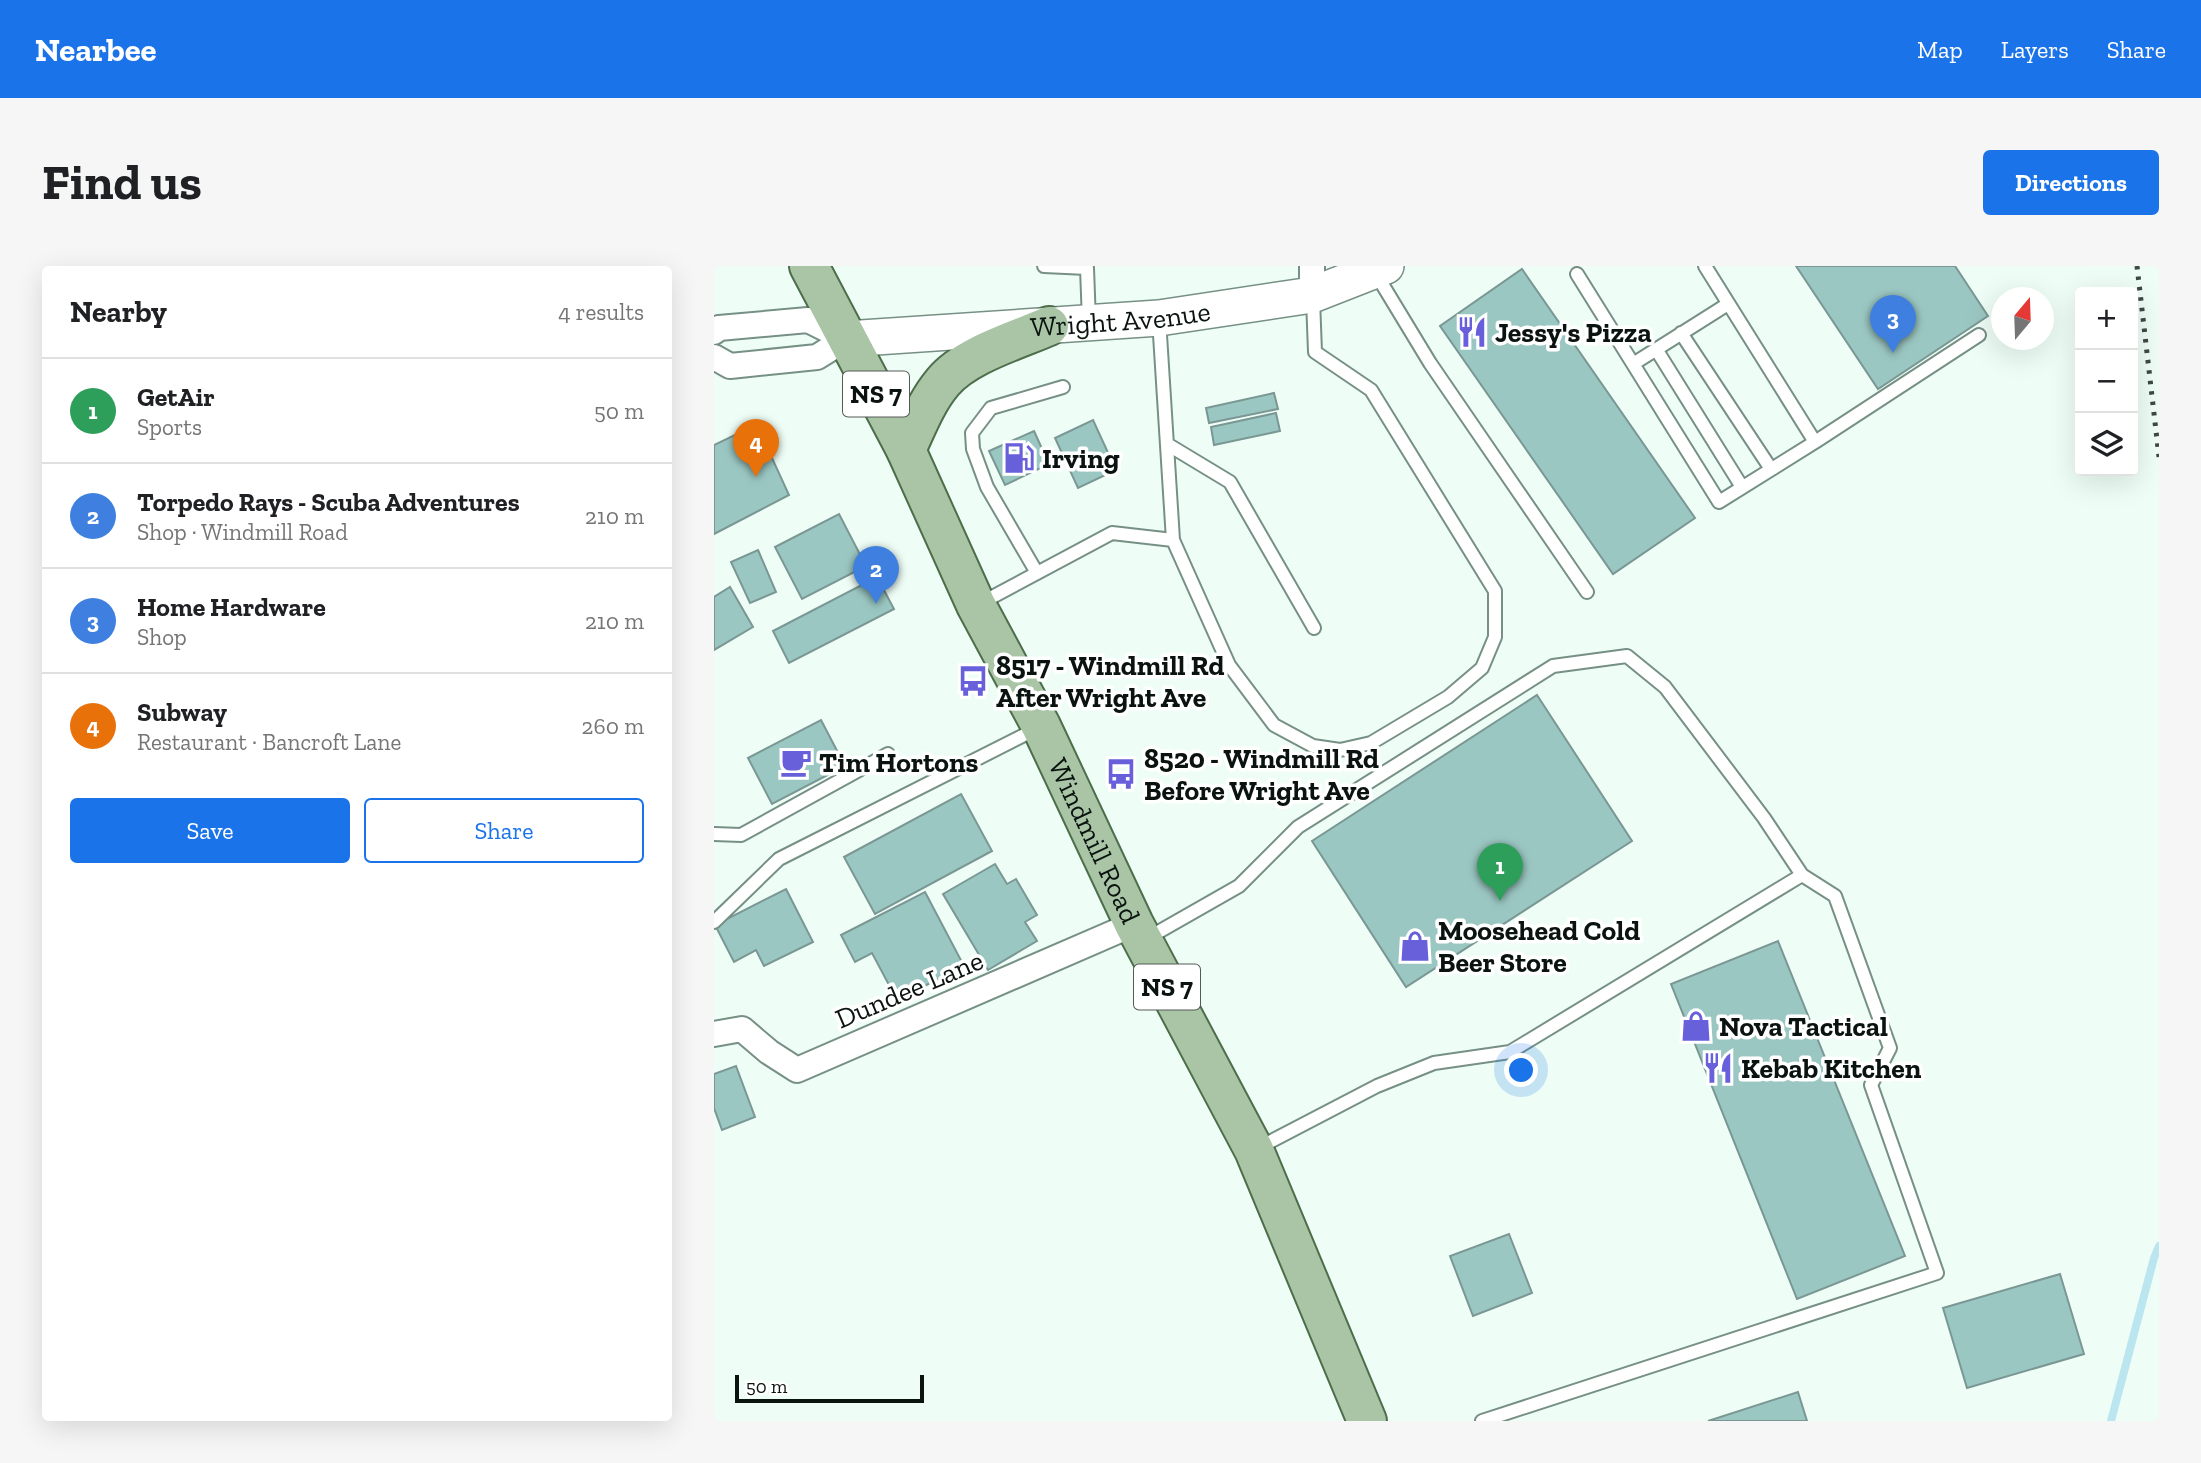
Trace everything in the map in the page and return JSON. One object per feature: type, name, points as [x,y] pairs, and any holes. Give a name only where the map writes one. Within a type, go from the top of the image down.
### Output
[{"type":"main road","name":"Windmill Road","points":[[809,266],[906,450],[976,605],[1041,726],[1138,933],[1254,1150],[1367,1421]]},
{"type":"main road","name":"Wright Avenue","points":[[846,339],[1159,318],[1312,280],[1380,268]]},
{"type":"main road","points":[[906,450],[923,412],[944,381],[967,362],[1049,326]]},
{"type":"street","points":[[714,332],[719,328],[808,320],[846,339]]},
{"type":"street","points":[[714,358],[730,366],[817,357],[846,339]]},
{"type":"street","name":"Dundee Lane","points":[[714,1034],[742,1029],[769,1052],[797,1070],[1138,933]]},
{"type":"lane","points":[[1044,266],[1087,267],[1089,324]]},
{"type":"lane","points":[[1705,266],[1815,442]]},
{"type":"lane","points":[[1380,268],[1430,363],[1587,592]]},
{"type":"lane","points":[[1577,274],[1719,502],[1979,335]]},
{"type":"lane","points":[[1159,318],[1173,540],[1229,665],[1274,725],[1313,746],[1340,750],[1371,743],[1448,697],[1482,668],[1495,637],[1496,591],[1371,390],[1315,352],[1312,280]]},
{"type":"lane","points":[[1633,363],[1728,304]]},
{"type":"lane","points":[[1681,333],[1771,470]]},
{"type":"lane","points":[[1656,349],[1742,487]]},
{"type":"lane","points":[[1037,573],[986,487],[973,449],[972,433],[991,408],[1063,387]]},
{"type":"lane","points":[[1167,443],[1230,482],[1314,628]]},
{"type":"lane","points":[[976,605],[1112,533],[1173,540]]},
{"type":"lane","points":[[1138,933],[1239,886],[1298,827],[1553,666],[1627,656],[1665,687],[1764,818],[1802,875],[1835,896],[1890,1048],[1871,1085],[1937,1273],[1482,1421]]},
{"type":"lane","points":[[714,922],[779,859],[1041,726]]},
{"type":"lane","points":[[714,834],[741,835],[888,754]]},
{"type":"lane","points":[[1254,1150],[1377,1086],[1434,1063],[1510,1052],[1802,875]]},
{"type":"lane","points":[[1524,1408],[1528,1421]]},
{"type":"building","points":[[1796,266],[1955,266],[1988,316],[1878,389]]},
{"type":"building","points":[[1522,269],[1695,518],[1613,574],[1440,326]]},
{"type":"building","points":[[1274,393],[1278,409],[1209,423],[1206,408]]},
{"type":"building","points":[[1276,413],[1280,431],[1214,445],[1211,427]]},
{"type":"building","points":[[1093,420],[1116,470],[1078,488],[1055,438]]},
{"type":"building","points":[[743,431],[762,436],[789,495],[714,534],[714,445]]},
{"type":"building","name":"Irving","points":[[1034,431],[1049,464],[1005,485],[989,451]]},
{"type":"building","points":[[839,514],[866,566],[802,599],[775,547]]},
{"type":"building","points":[[758,550],[776,592],[750,603],[731,562]]},
{"type":"building","points":[[877,577],[894,609],[789,663],[773,631]]},
{"type":"building","points":[[730,587],[753,627],[714,650],[714,597]]},
{"type":"building","points":[[1537,695],[1632,841],[1406,987],[1312,841]]},
{"type":"building","name":"Tim Hortons","points":[[821,720],[845,766],[772,804],[748,758]]},
{"type":"building","points":[[961,794],[992,851],[875,914],[844,857]]},
{"type":"building","points":[[995,864],[1007,884],[1016,879],[1037,915],[1025,922],[1037,941],[988,970],[943,894]]},
{"type":"building","points":[[786,889],[813,942],[764,966],[756,950],[734,962],[715,925]]},
{"type":"building","points":[[925,892],[964,966],[897,1000],[872,953],[855,962],[841,935]]},
{"type":"building","points":[[1778,941],[1905,1256],[1797,1299],[1671,984]]},
{"type":"building","points":[[736,1066],[755,1117],[722,1130],[714,1108],[714,1074]]},
{"type":"building","points":[[1509,1234],[1532,1293],[1473,1316],[1450,1256]]},
{"type":"building","points":[[2060,1274],[2084,1354],[1967,1388],[1943,1308]]},
{"type":"building","points":[[1798,1392],[1807,1421],[1708,1421]]},
{"type":"waterway","points":[[2111,1421],[2159,1246]]},
{"type":"railway","points":[[2137,266],[2159,457]]},
{"type":"place","name":"Jessy's Pizza","points":[[1472,332]]},
{"type":"place","name":"Home Hardware","points":[[1893,353]]},
{"type":"place","name":"Irving","points":[[1019,458]]},
{"type":"place","name":"Subway","points":[[756,477]]},
{"type":"place","name":"Torpedo Rays - Scuba Adventures","points":[[876,604]]},
{"type":"place","name":"8517 - Windmill Rd After Wright Ave","points":[[973,681]]},
{"type":"place","name":"Tim Hortons","points":[[796,762]]},
{"type":"place","name":"8520 - Windmill Rd Before Wright Ave","points":[[1121,774]]},
{"type":"place","name":"GetAir","points":[[1500,901]]},
{"type":"place","name":"Moosehead Cold Beer Store","points":[[1415,946]]},
{"type":"place","name":"Nova Tactical","points":[[1696,1026]]},
{"type":"place","name":"Kebab Kitchen","points":[[1718,1068]]}]
